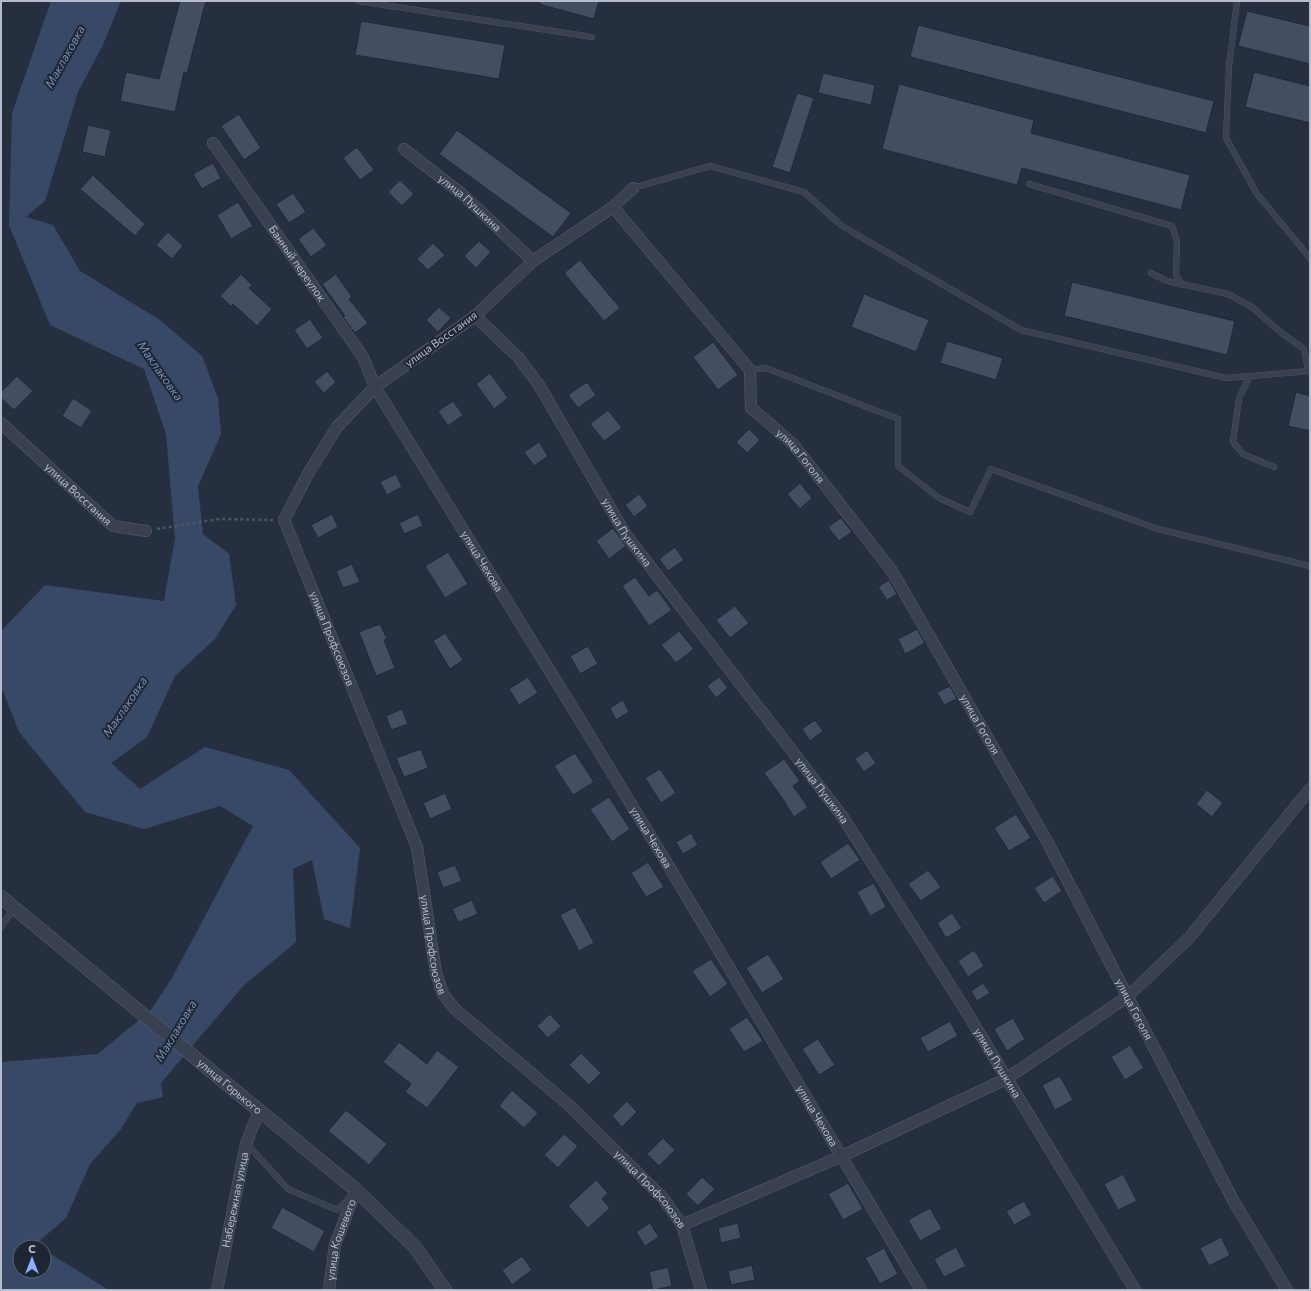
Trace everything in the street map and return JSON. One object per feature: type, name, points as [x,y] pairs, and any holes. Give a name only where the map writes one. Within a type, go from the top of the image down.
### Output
[{"type":"street","name":"Банный переулок","points":[[213,143],[363,357],[375,388]]},
{"type":"street","name":"улица Пушкина","points":[[404,149],[462,194],[533,261]]},
{"type":"street","name":"улица Восстания","points":[[284,520],[309,472],[337,427],[375,388],[475,316],[533,261],[613,207],[633,188]]},
{"type":"street","points":[[613,207],[750,370]]},
{"type":"street","name":"улица Пушкина","points":[[475,316],[518,357],[539,385],[626,535],[842,816],[963,1006],[1135,1290]]},
{"type":"street","name":"улица Гоголя","points":[[750,370],[751,408],[793,444],[892,571],[1048,843],[1234,1202],[1287,1290]]},
{"type":"street","name":"улица Чехова","points":[[375,388],[580,720],[922,1290]]},
{"type":"street","name":"улица Восстания","points":[[1,423],[113,526],[146,531]]},
{"type":"street","name":"улица Профсоюзов","points":[[284,520],[417,847],[436,973],[443,994],[455,1008],[570,1106],[663,1198],[682,1225],[700,1290]]},
{"type":"street","points":[[682,1225],[842,1156],[1006,1079],[1127,998],[1189,938],[1310,789]]},
{"type":"street","name":"улица Горького","points":[[1,897],[356,1190],[415,1247],[445,1290]]},
{"type":"street","name":"Набережная улица","points":[[217,1290],[246,1144],[259,1111]]},
{"type":"street","name":"улица Кошевого","points":[[329,1290],[335,1246],[356,1190]]},
{"type":"lane","points":[[358,1],[592,37]]},
{"type":"lane","points":[[1236,1],[1229,66],[1226,138],[1257,194],[1310,258]]},
{"type":"lane","points":[[633,188],[710,166],[804,192],[842,226],[1021,330],[1226,378],[1309,371],[1304,349],[1279,331],[1252,307],[1228,294],[1166,281],[1151,273]]},
{"type":"lane","points":[[1029,184],[1172,226],[1177,241],[1176,275],[1182,285]]},
{"type":"lane","points":[[750,370],[766,368],[898,419],[898,466],[939,498],[970,512],[991,469],[1158,529],[1310,566]]},
{"type":"lane","points":[[1250,376],[1239,398],[1233,442],[1244,454],[1274,467]]},
{"type":"lane","points":[[1,927],[15,908]]},
{"type":"lane","points":[[246,1144],[288,1189],[337,1210],[356,1190]]},
{"type":"path","points":[[146,531],[219,519],[284,520]]},
{"type":"water","name":"Маклаковка","points":[[51,1],[121,1],[102,47],[78,92],[45,201],[26,217],[53,225],[80,271],[160,320],[202,356],[218,398],[221,434],[198,486],[203,534],[229,554],[236,605],[215,639],[175,676],[147,737],[111,763],[140,789],[205,747],[289,770],[360,848],[350,928],[324,919],[312,860],[293,869],[296,942],[244,985],[161,1083],[163,1097],[137,1103],[121,1129],[90,1164],[66,1218],[42,1239],[12,1239],[12,1279],[52,1279],[52,1255],[109,1290],[1,1290],[1,1062],[98,1054],[151,1010],[172,978],[253,826],[220,806],[144,829],[85,812],[19,732],[1,686],[1,631],[45,585],[164,601],[175,538],[166,434],[144,369],[50,325],[9,225],[12,113]]},
{"type":"building","points":[[180,1],[206,1],[187,73],[184,72],[175,112],[120,101],[126,72],[159,79]]},
{"type":"building","points":[[540,1],[599,1],[594,19],[539,4]]},
{"type":"building","points":[[1247,11],[1310,26],[1310,64],[1238,46]]},
{"type":"building","points":[[361,21],[505,45],[499,79],[355,55]]},
{"type":"building","points":[[918,25],[1214,101],[1206,133],[910,57]]},
{"type":"building","points":[[1254,72],[1310,86],[1310,123],[1245,107]]},
{"type":"building","points":[[823,73],[875,85],[871,105],[818,93]]},
{"type":"building","points":[[899,84],[1034,120],[1031,133],[1190,175],[1181,210],[1022,168],[1017,185],[882,149]]},
{"type":"building","points":[[797,93],[814,98],[790,173],[772,167]]},
{"type":"building","points":[[239,114],[261,148],[244,160],[221,126]]},
{"type":"building","points":[[88,125],[111,130],[105,157],[82,152]]},
{"type":"building","points":[[457,130],[571,213],[553,237],[439,154]]},
{"type":"building","points":[[357,147],[374,170],[360,180],[343,158]]},
{"type":"building","points":[[213,163],[221,178],[202,189],[193,174]]},
{"type":"building","points":[[93,175],[145,224],[135,236],[80,189]]},
{"type":"building","points":[[400,180],[414,194],[402,206],[388,192]]},
{"type":"building","points":[[293,193],[306,212],[289,223],[276,204]]},
{"type":"building","points":[[238,202],[253,226],[231,239],[217,215]]},
{"type":"building","points":[[313,228],[327,245],[311,257],[298,239]]},
{"type":"building","points":[[168,232],[183,246],[172,259],[156,245]]},
{"type":"building","points":[[479,241],[491,252],[476,268],[464,256]]},
{"type":"building","points":[[433,243],[445,255],[428,270],[417,259]]},
{"type":"building","points":[[580,260],[620,308],[604,321],[564,273]]},
{"type":"building","points":[[241,274],[252,285],[249,288],[272,309],[257,326],[233,304],[231,306],[220,296]]},
{"type":"building","points":[[336,274],[352,297],[349,299],[368,323],[355,333],[343,317],[345,316],[322,284]]},
{"type":"building","points":[[1072,282],[1235,321],[1227,355],[1064,316]]},
{"type":"building","points":[[864,294],[929,320],[916,352],[851,327]]},
{"type":"building","points":[[439,307],[451,318],[438,332],[426,320]]},
{"type":"building","points":[[310,319],[323,338],[307,349],[294,330]]},
{"type":"building","points":[[947,341],[1003,358],[996,380],[940,363]]},
{"type":"building","points":[[713,342],[738,375],[718,390],[693,357]]},
{"type":"building","points":[[327,371],[336,382],[324,393],[314,382]]},
{"type":"building","points":[[490,373],[508,398],[494,409],[476,384]]},
{"type":"building","points":[[17,376],[33,391],[14,410],[1,398],[1,392]]},
{"type":"building","points":[[587,382],[596,395],[578,408],[568,395]]},
{"type":"building","points":[[1296,392],[1310,396],[1310,431],[1288,426]]},
{"type":"building","points":[[73,398],[92,411],[81,428],[62,416]]},
{"type":"building","points":[[453,401],[463,415],[448,426],[438,411]]},
{"type":"building","points":[[608,410],[622,428],[604,441],[590,424]]},
{"type":"building","points":[[749,429],[760,440],[747,453],[736,442]]},
{"type":"building","points":[[539,442],[548,456],[534,466],[524,452]]},
{"type":"building","points":[[396,474],[402,487],[387,495],[380,482]]},
{"type":"building","points":[[800,483],[812,498],[800,509],[787,494]]},
{"type":"building","points":[[639,494],[648,506],[634,517],[625,505]]},
{"type":"building","points":[[332,514],[338,527],[318,538],[311,525]]},
{"type":"building","points":[[418,514],[423,526],[404,534],[399,523]]},
{"type":"building","points":[[841,518],[852,532],[839,541],[828,527]]},
{"type":"building","points":[[613,528],[626,546],[609,559],[596,541]]},
{"type":"building","points":[[675,547],[684,560],[668,571],[659,559]]},
{"type":"building","points":[[448,552],[468,584],[445,598],[425,566]]},
{"type":"building","points":[[352,564],[360,582],[343,588],[336,571]]},
{"type":"building","points":[[635,577],[649,596],[657,590],[672,610],[649,626],[622,586]]},
{"type":"building","points":[[889,580],[897,594],[887,600],[878,587]]},
{"type":"building","points":[[735,606],[749,623],[730,638],[716,620]]},
{"type":"building","points":[[380,624],[387,639],[384,640],[395,668],[376,676],[359,632]]},
{"type":"building","points":[[917,629],[925,643],[905,654],[898,639]]},
{"type":"building","points":[[679,631],[694,649],[676,663],[661,645]]},
{"type":"building","points":[[445,633],[463,660],[450,669],[433,641]]},
{"type":"building","points":[[588,646],[598,664],[580,674],[570,656]]},
{"type":"building","points":[[528,677],[538,693],[519,705],[509,689]]},
{"type":"building","points":[[719,677],[728,688],[716,698],[707,686]]},
{"type":"building","points":[[950,686],[957,699],[944,705],[937,692]]},
{"type":"building","points":[[623,700],[629,712],[616,720],[610,708]]},
{"type":"building","points":[[402,709],[408,724],[391,730],[386,716]]},
{"type":"building","points":[[815,720],[823,731],[810,741],[802,729]]},
{"type":"building","points":[[421,749],[428,768],[404,777],[396,758]]},
{"type":"building","points":[[867,750],[876,763],[864,772],[855,759]]},
{"type":"building","points":[[575,753],[594,782],[573,795],[554,766]]},
{"type":"building","points":[[784,759],[800,781],[793,786],[808,807],[794,817],[764,773]]},
{"type":"building","points":[[660,769],[676,793],[661,803],[645,778]]},
{"type":"building","points":[[1207,790],[1223,803],[1212,817],[1196,804]]},
{"type":"building","points":[[445,793],[452,809],[430,819],[423,803]]},
{"type":"building","points":[[609,797],[630,829],[612,842],[590,809]]},
{"type":"building","points":[[1016,814],[1031,838],[1009,851],[994,828]]},
{"type":"building","points":[[691,833],[698,845],[683,854],[676,842]]},
{"type":"building","points":[[848,843],[860,860],[831,879],[820,862]]},
{"type":"building","points":[[648,862],[664,887],[646,897],[631,873]]},
{"type":"building","points":[[455,865],[462,881],[443,888],[437,872]]},
{"type":"building","points":[[928,870],[941,887],[921,901],[908,884]]},
{"type":"building","points":[[1053,876],[1062,891],[1044,903],[1034,888]]},
{"type":"building","points":[[874,883],[886,907],[870,916],[857,892]]},
{"type":"building","points":[[472,900],[478,914],[458,922],[452,909]]},
{"type":"building","points":[[575,907],[594,943],[579,951],[560,915]]},
{"type":"building","points":[[952,913],[962,928],[946,938],[937,923]]},
{"type":"building","points":[[974,950],[984,966],[968,977],[958,961]]},
{"type":"building","points":[[768,954],[784,979],[762,993],[746,968]]},
{"type":"building","points":[[711,959],[728,984],[710,997],[692,971]]},
{"type":"building","points":[[983,983],[990,993],[977,1001],[971,991]]},
{"type":"building","points":[[550,1014],[561,1026],[548,1038],[537,1026]]},
{"type":"building","points":[[747,1017],[763,1041],[744,1052],[729,1029]]},
{"type":"building","points":[[1013,1018],[1025,1039],[1007,1051],[994,1029]]},
{"type":"building","points":[[950,1021],[958,1036],[928,1052],[920,1038]]},
{"type":"building","points":[[818,1039],[835,1065],[819,1075],[802,1049]]},
{"type":"building","points":[[399,1042],[427,1064],[437,1050],[459,1067],[427,1108],[405,1092],[411,1084],[383,1062]]},
{"type":"building","points":[[1130,1045],[1144,1068],[1125,1080],[1111,1057]]},
{"type":"building","points":[[581,1053],[601,1073],[589,1085],[569,1065]]},
{"type":"building","points":[[1060,1076],[1073,1100],[1055,1110],[1042,1085]]},
{"type":"building","points":[[512,1090],[538,1113],[524,1128],[499,1106]]},
{"type":"building","points":[[627,1101],[637,1112],[622,1127],[612,1116]]},
{"type":"building","points":[[346,1110],[387,1144],[369,1165],[328,1131]]},
{"type":"building","points":[[564,1134],[578,1146],[558,1168],[544,1155]]},
{"type":"building","points":[[663,1138],[675,1150],[659,1166],[647,1154]]},
{"type":"building","points":[[1123,1174],[1137,1201],[1118,1210],[1104,1184]]},
{"type":"building","points":[[702,1177],[715,1189],[698,1206],[686,1194]]},
{"type":"building","points":[[596,1180],[608,1193],[602,1199],[610,1208],[588,1228],[568,1206]]},
{"type":"building","points":[[848,1183],[863,1209],[843,1220],[828,1194]]},
{"type":"building","points":[[1024,1201],[1032,1215],[1014,1225],[1006,1211]]},
{"type":"building","points":[[282,1207],[325,1231],[314,1252],[271,1228]]},
{"type":"building","points":[[930,1208],[942,1229],[920,1241],[908,1220]]},
{"type":"building","points":[[650,1223],[659,1237],[645,1246],[636,1232]]},
{"type":"building","points":[[738,1223],[741,1238],[721,1243],[718,1228]]},
{"type":"building","points":[[1221,1237],[1230,1255],[1209,1266],[1200,1248]]},
{"type":"building","points":[[956,1247],[966,1266],[944,1277],[934,1259]]},
{"type":"building","points":[[884,1248],[898,1274],[880,1284],[865,1258]]},
{"type":"building","points":[[522,1256],[532,1270],[512,1285],[502,1270]]},
{"type":"building","points":[[752,1265],[755,1280],[731,1285],[728,1271]]},
{"type":"building","points":[[668,1267],[672,1286],[653,1290],[649,1272]]}]
